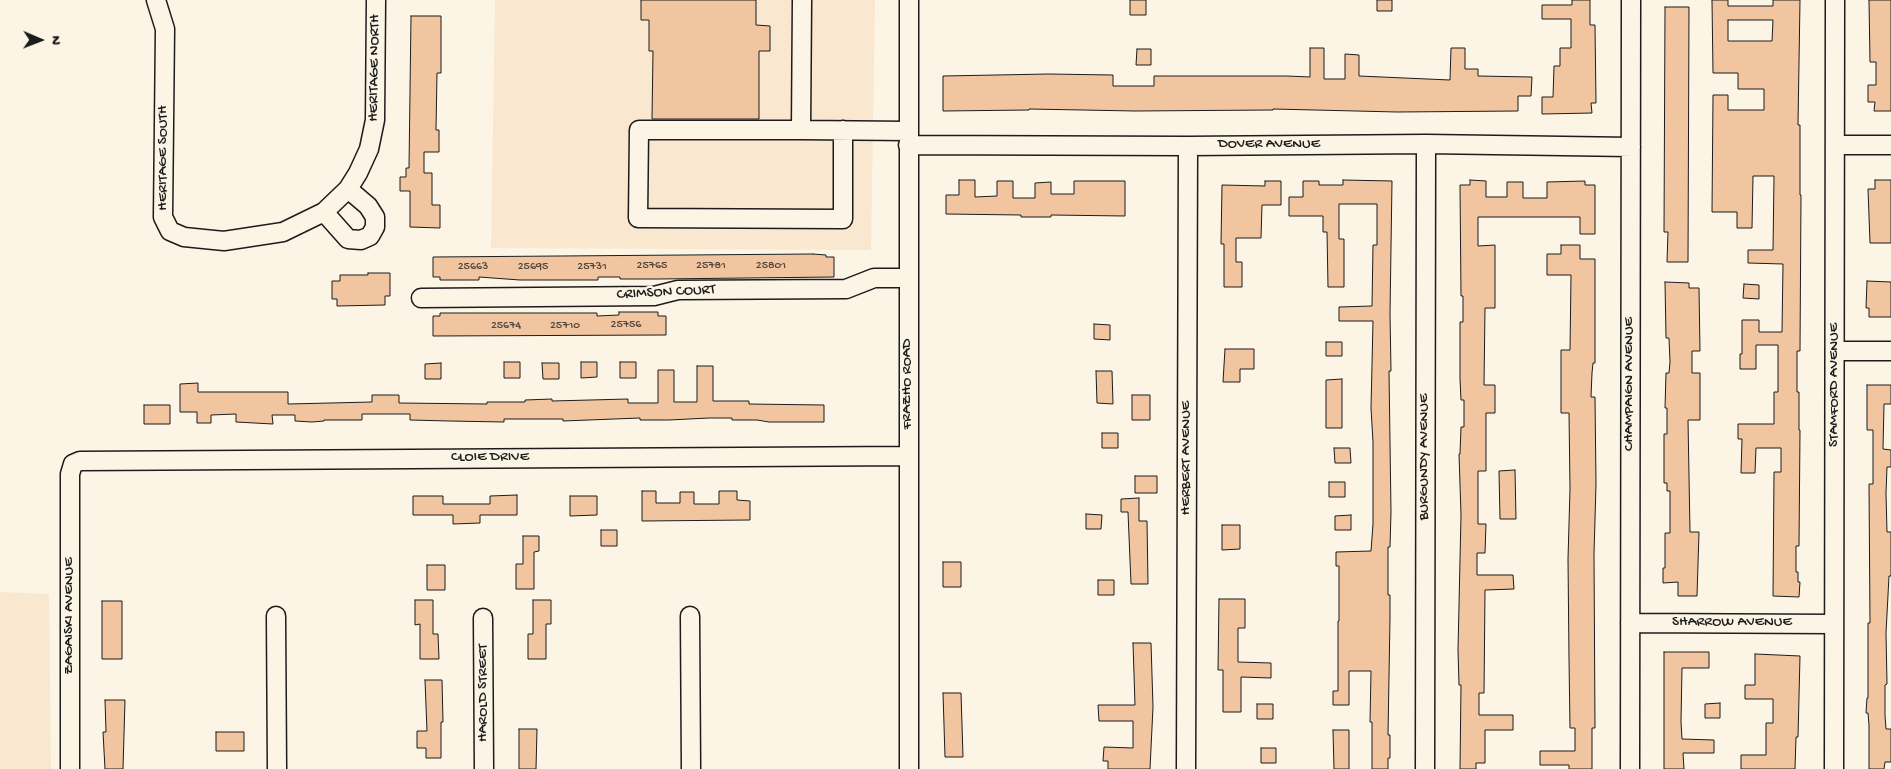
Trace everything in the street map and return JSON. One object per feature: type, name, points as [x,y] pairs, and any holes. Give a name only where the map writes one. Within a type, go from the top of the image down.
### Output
[{"type":"street","name":"HERITAGE SOUTH","points":[[156,0],[165,29],[163,216],[170,230],[184,237],[224,241],[283,232]]},
{"type":"street","name":"HERITAGE NORTH","points":[[283,232],[324,212],[348,189],[366,158],[374,127],[376,0]]},
{"type":"street","points":[[801,130],[802,0]]},
{"type":"street","name":"FRAZHO ROAD","points":[[908,769],[909,0]]},
{"type":"street","name":"CHAMPAIGN AVENUE","points":[[1630,769],[1631,0]]},
{"type":"street","name":"STAMFORD AVENUE","points":[[1834,769],[1835,0]]},
{"type":"street","name":"DOVER AVENUE","points":[[844,130],[843,219],[638,218],[639,130],[844,130],[908,138],[1188,146],[1426,144],[1630,147]]},
{"type":"street","name":"BURGUNDY AVENUE","points":[[1425,769],[1426,144]]},
{"type":"street","points":[[1835,145],[1891,145]]},
{"type":"street","name":"HERBERT AVENUE","points":[[1186,769],[1188,146]]},
{"type":"street","points":[[324,212],[348,239],[361,240],[370,236],[375,227],[375,217],[368,206],[348,189]]},
{"type":"street","name":"CRIMSON COURT","points":[[421,298],[654,296],[678,290],[846,289],[874,278],[908,278]]},
{"type":"street","points":[[1835,351],[1891,351]]},
{"type":"street","name":"CLOIE DRIVE","points":[[73,464],[91,460],[908,456]]},
{"type":"street","name":"ZAGAISKI AVENUE","points":[[70,769],[70,474],[73,464]]},
{"type":"street","points":[[276,616],[277,769]]},
{"type":"street","points":[[690,616],[691,769]]},
{"type":"street","name":"HAROLD STREET","points":[[483,618],[484,769]]},
{"type":"street","name":"SHARROW AVENUE","points":[[1630,623],[1834,624]]},
{"type":"shaded area","points":[[495,0],[875,0],[871,250],[491,248]]},
{"type":"shaded area","points":[[0,592],[49,594],[51,769],[0,769]]},
{"type":"building","points":[[641,0],[756,0],[756,25],[770,26],[770,51],[759,51],[759,119],[652,119],[653,51],[649,51],[649,20],[641,20]]},
{"type":"building","points":[[1130,0],[1146,0],[1146,15],[1130,15]]},
{"type":"building","points":[[1377,0],[1392,0],[1392,11],[1377,11]]},
{"type":"building","points":[[1572,0],[1590,0],[1590,25],[1595,25],[1596,103],[1591,103],[1592,113],[1542,114],[1542,97],[1553,97],[1554,66],[1560,66],[1560,48],[1571,48],[1571,19],[1542,19],[1542,5],[1572,5]]},
{"type":"building","points":[[1712,0],[1728,0],[1728,6],[1773,6],[1773,0],[1800,0],[1798,125],[1800,125],[1801,195],[1800,351],[1797,351],[1797,392],[1799,392],[1800,430],[1799,546],[1796,546],[1796,572],[1798,572],[1798,582],[1800,582],[1799,597],[1773,596],[1774,472],[1781,472],[1781,448],[1756,448],[1755,473],[1741,473],[1742,439],[1738,439],[1738,424],[1774,424],[1774,392],[1778,392],[1778,345],[1756,345],[1756,369],[1740,369],[1740,354],[1742,354],[1742,320],[1759,320],[1759,332],[1782,332],[1783,264],[1748,263],[1748,250],[1773,250],[1774,176],[1753,176],[1752,228],[1737,228],[1737,212],[1712,212],[1713,95],[1728,95],[1728,110],[1764,110],[1764,89],[1738,89],[1738,73],[1713,73]],"holes":[[[1728,20],[1773,20],[1772,41],[1728,41]]]},
{"type":"building","points":[[1869,0],[1891,0],[1891,111],[1874,111],[1875,102],[1868,102],[1868,85],[1876,85],[1876,62],[1870,62]]},
{"type":"building","points":[[1665,7],[1689,7],[1688,262],[1667,262],[1668,232],[1664,232]]},
{"type":"building","points":[[411,16],[441,16],[441,73],[437,73],[436,130],[439,130],[439,152],[424,152],[424,173],[432,173],[432,205],[440,205],[440,228],[410,227],[410,191],[400,191],[400,177],[406,177],[406,168],[409,168]]},
{"type":"building","points":[[1310,48],[1324,48],[1324,79],[1345,79],[1345,54],[1359,55],[1359,76],[1450,80],[1451,48],[1465,48],[1465,69],[1478,69],[1478,76],[1532,77],[1531,96],[1518,96],[1518,111],[1397,112],[1273,109],[1135,111],[1029,109],[943,111],[943,76],[1113,75],[1113,86],[1154,86],[1154,76],[1310,77]]},
{"type":"building","points":[[1137,49],[1151,49],[1151,65],[1136,65]]},
{"type":"building","points":[[959,180],[975,180],[975,197],[997,196],[997,181],[1013,181],[1013,198],[1035,198],[1035,183],[1051,182],[1051,194],[1074,194],[1074,181],[1125,181],[1125,216],[1051,215],[1051,217],[1021,217],[1021,215],[946,214],[946,195],[959,195]]},
{"type":"building","points":[[1343,180],[1392,181],[1391,371],[1389,371],[1391,512],[1390,547],[1388,547],[1390,618],[1388,735],[1390,735],[1390,758],[1388,758],[1388,769],[1372,769],[1372,722],[1370,722],[1371,671],[1349,671],[1349,705],[1333,705],[1333,691],[1338,691],[1339,566],[1336,566],[1336,552],[1371,551],[1373,524],[1371,408],[1373,321],[1339,321],[1339,307],[1372,306],[1373,245],[1377,245],[1377,204],[1339,204],[1339,239],[1344,239],[1344,287],[1328,287],[1327,232],[1323,232],[1323,216],[1289,216],[1289,197],[1303,197],[1303,181],[1319,181],[1319,185],[1343,185]]},
{"type":"building","points":[[1470,180],[1486,181],[1486,197],[1507,197],[1507,182],[1523,182],[1523,198],[1547,198],[1547,182],[1585,181],[1585,185],[1595,185],[1595,234],[1580,234],[1580,217],[1478,217],[1478,246],[1495,245],[1495,308],[1485,308],[1484,385],[1495,385],[1495,413],[1486,413],[1486,471],[1478,471],[1478,524],[1486,524],[1485,553],[1477,553],[1477,575],[1513,575],[1514,589],[1485,590],[1484,693],[1479,693],[1479,715],[1513,715],[1513,730],[1485,730],[1485,763],[1476,763],[1476,769],[1460,769],[1461,685],[1459,685],[1458,650],[1461,515],[1459,454],[1461,427],[1464,427],[1464,400],[1461,400],[1460,379],[1460,322],[1463,322],[1463,296],[1461,296],[1460,185],[1470,185]]},
{"type":"building","points":[[1875,180],[1891,180],[1891,243],[1870,243],[1868,189],[1875,189]]},
{"type":"building","points":[[1265,181],[1281,181],[1281,205],[1262,205],[1261,238],[1236,238],[1236,262],[1242,262],[1242,287],[1224,287],[1224,244],[1221,244],[1222,185],[1265,186]]},
{"type":"building","points":[[1561,245],[1580,245],[1580,259],[1595,259],[1595,363],[1593,363],[1591,397],[1595,397],[1596,484],[1594,554],[1595,728],[1592,728],[1592,769],[1569,769],[1569,765],[1540,765],[1540,751],[1575,751],[1575,728],[1570,728],[1569,413],[1561,413],[1561,350],[1570,350],[1571,275],[1547,275],[1547,254],[1561,254]]},
{"type":"building","points":[[813,254],[834,257],[834,277],[620,279],[620,277],[598,277],[598,280],[520,280],[479,277],[479,280],[440,280],[440,277],[433,277],[433,257]]},
{"type":"building","points":[[368,273],[390,273],[390,296],[385,296],[385,305],[337,306],[337,299],[332,299],[332,281],[340,281],[340,275],[368,275]]},
{"type":"building","points":[[1867,281],[1891,282],[1891,317],[1869,317],[1869,308],[1866,308]]},
{"type":"building","points":[[1665,282],[1689,283],[1689,288],[1699,288],[1700,351],[1692,351],[1692,373],[1700,373],[1700,420],[1688,420],[1690,532],[1699,532],[1697,596],[1678,596],[1678,582],[1663,583],[1665,533],[1670,533],[1670,491],[1667,491],[1667,483],[1664,483],[1664,434],[1667,434],[1667,408],[1665,408],[1666,373],[1669,373],[1670,362],[1669,338],[1666,338]]},
{"type":"building","points":[[1744,284],[1759,285],[1759,299],[1743,298]]},
{"type":"building","points":[[619,312],[658,312],[658,316],[666,316],[666,335],[433,336],[433,316],[440,316],[440,313],[597,313],[597,316],[619,315]]},
{"type":"building","points":[[1094,324],[1110,325],[1110,340],[1094,339]]},
{"type":"building","points":[[1326,342],[1342,342],[1342,356],[1326,356]]},
{"type":"building","points":[[1225,349],[1254,349],[1254,369],[1240,369],[1240,382],[1223,382]]},
{"type":"building","points":[[504,362],[520,362],[520,378],[504,378]]},
{"type":"building","points":[[581,362],[597,362],[597,377],[581,378]]},
{"type":"building","points":[[620,362],[636,362],[636,378],[620,378]]},
{"type":"building","points":[[441,363],[441,379],[425,379],[425,364]]},
{"type":"building","points":[[542,363],[559,363],[559,379],[543,379]]},
{"type":"building","points":[[697,366],[713,366],[713,401],[749,401],[749,404],[824,405],[824,422],[769,422],[732,420],[732,418],[640,420],[640,418],[563,421],[563,419],[504,419],[504,422],[410,420],[410,414],[362,414],[362,420],[324,420],[312,422],[295,421],[295,415],[272,415],[273,424],[236,422],[236,414],[211,415],[211,423],[197,423],[197,412],[180,412],[180,384],[198,383],[198,392],[288,392],[288,404],[372,402],[372,395],[399,395],[399,403],[487,404],[487,402],[525,402],[525,400],[552,399],[552,401],[628,399],[628,403],[658,403],[658,370],[674,370],[674,402],[697,402]]},
{"type":"building","points":[[1096,371],[1112,371],[1113,404],[1097,403]]},
{"type":"building","points":[[1342,379],[1342,428],[1326,428],[1326,380]]},
{"type":"building","points":[[1867,385],[1891,385],[1891,404],[1884,404],[1883,449],[1891,450],[1891,467],[1887,467],[1886,493],[1887,532],[1891,532],[1891,576],[1889,576],[1886,633],[1887,684],[1885,685],[1885,715],[1886,729],[1891,729],[1891,762],[1885,762],[1884,769],[1869,769],[1869,725],[1868,713],[1866,713],[1868,698],[1868,623],[1870,623],[1869,484],[1873,484],[1873,430],[1867,430]]},
{"type":"building","points":[[1132,395],[1150,395],[1150,420],[1132,420]]},
{"type":"building","points":[[144,405],[170,405],[170,424],[144,424]]},
{"type":"building","points":[[1102,433],[1118,433],[1118,448],[1102,448]]},
{"type":"building","points":[[1334,448],[1350,448],[1351,463],[1335,463]]},
{"type":"building","points":[[1515,470],[1516,519],[1500,519],[1499,471]]},
{"type":"building","points":[[1135,476],[1157,476],[1157,493],[1135,493]]},
{"type":"building","points":[[1329,482],[1345,482],[1345,497],[1329,497]]},
{"type":"building","points":[[642,491],[656,491],[656,503],[680,503],[680,492],[694,492],[694,504],[719,504],[719,491],[737,491],[737,500],[750,501],[750,520],[642,521]]},
{"type":"building","points":[[517,495],[517,515],[480,515],[480,523],[453,524],[453,515],[413,515],[413,496],[443,496],[443,504],[490,504],[490,496]]},
{"type":"building","points":[[570,496],[597,496],[597,515],[570,516]]},
{"type":"building","points":[[1139,498],[1139,521],[1147,521],[1148,584],[1131,584],[1128,512],[1121,512],[1121,499]]},
{"type":"building","points":[[1086,514],[1102,515],[1101,529],[1086,529]]},
{"type":"building","points":[[1351,515],[1351,530],[1335,530],[1335,516]]},
{"type":"building","points":[[1222,525],[1240,525],[1240,549],[1222,550]]},
{"type":"building","points":[[601,530],[617,530],[617,546],[601,546]]},
{"type":"building","points":[[523,536],[539,536],[539,551],[534,552],[534,589],[516,589],[516,564],[523,564]]},
{"type":"building","points":[[943,562],[961,562],[961,587],[943,587]]},
{"type":"building","points":[[427,565],[445,565],[445,590],[427,590]]},
{"type":"building","points":[[1098,580],[1114,580],[1114,595],[1098,595]]},
{"type":"building","points":[[1219,599],[1245,599],[1245,628],[1238,628],[1238,662],[1271,663],[1271,678],[1241,677],[1241,712],[1223,712],[1223,670],[1218,670]]},
{"type":"building","points":[[415,600],[433,600],[433,634],[438,634],[439,659],[420,659],[420,624],[415,625]]},
{"type":"building","points":[[533,600],[551,600],[551,624],[546,624],[546,659],[528,659],[528,634],[533,634]]},
{"type":"building","points":[[102,601],[122,601],[122,659],[102,659]]},
{"type":"building","points":[[1133,643],[1151,643],[1153,707],[1150,769],[1108,769],[1108,761],[1103,761],[1104,747],[1133,748],[1133,721],[1099,721],[1098,705],[1135,705]]},
{"type":"building","points":[[1664,652],[1709,652],[1709,668],[1682,668],[1681,722],[1682,739],[1714,740],[1714,753],[1683,753],[1684,769],[1664,769]]},
{"type":"building","points":[[1755,654],[1800,656],[1798,737],[1796,737],[1795,769],[1741,769],[1741,755],[1766,755],[1766,723],[1773,723],[1773,699],[1745,699],[1745,685],[1755,685]]},
{"type":"building","points":[[425,680],[442,680],[443,722],[441,722],[441,758],[426,758],[426,748],[417,748],[417,731],[427,731]]},
{"type":"building","points":[[943,693],[961,693],[963,757],[945,757]]},
{"type":"building","points":[[105,700],[125,700],[123,769],[105,769],[103,732],[106,732]]},
{"type":"building","points":[[1720,703],[1720,718],[1705,718],[1705,704]]},
{"type":"building","points":[[1257,704],[1273,704],[1273,719],[1257,719]]},
{"type":"building","points":[[519,729],[537,729],[536,769],[519,769]]},
{"type":"building","points":[[1333,730],[1349,730],[1349,769],[1334,769]]},
{"type":"building","points":[[216,732],[244,732],[244,751],[216,751]]},
{"type":"building","points":[[1261,748],[1276,748],[1276,763],[1261,763]]}]
